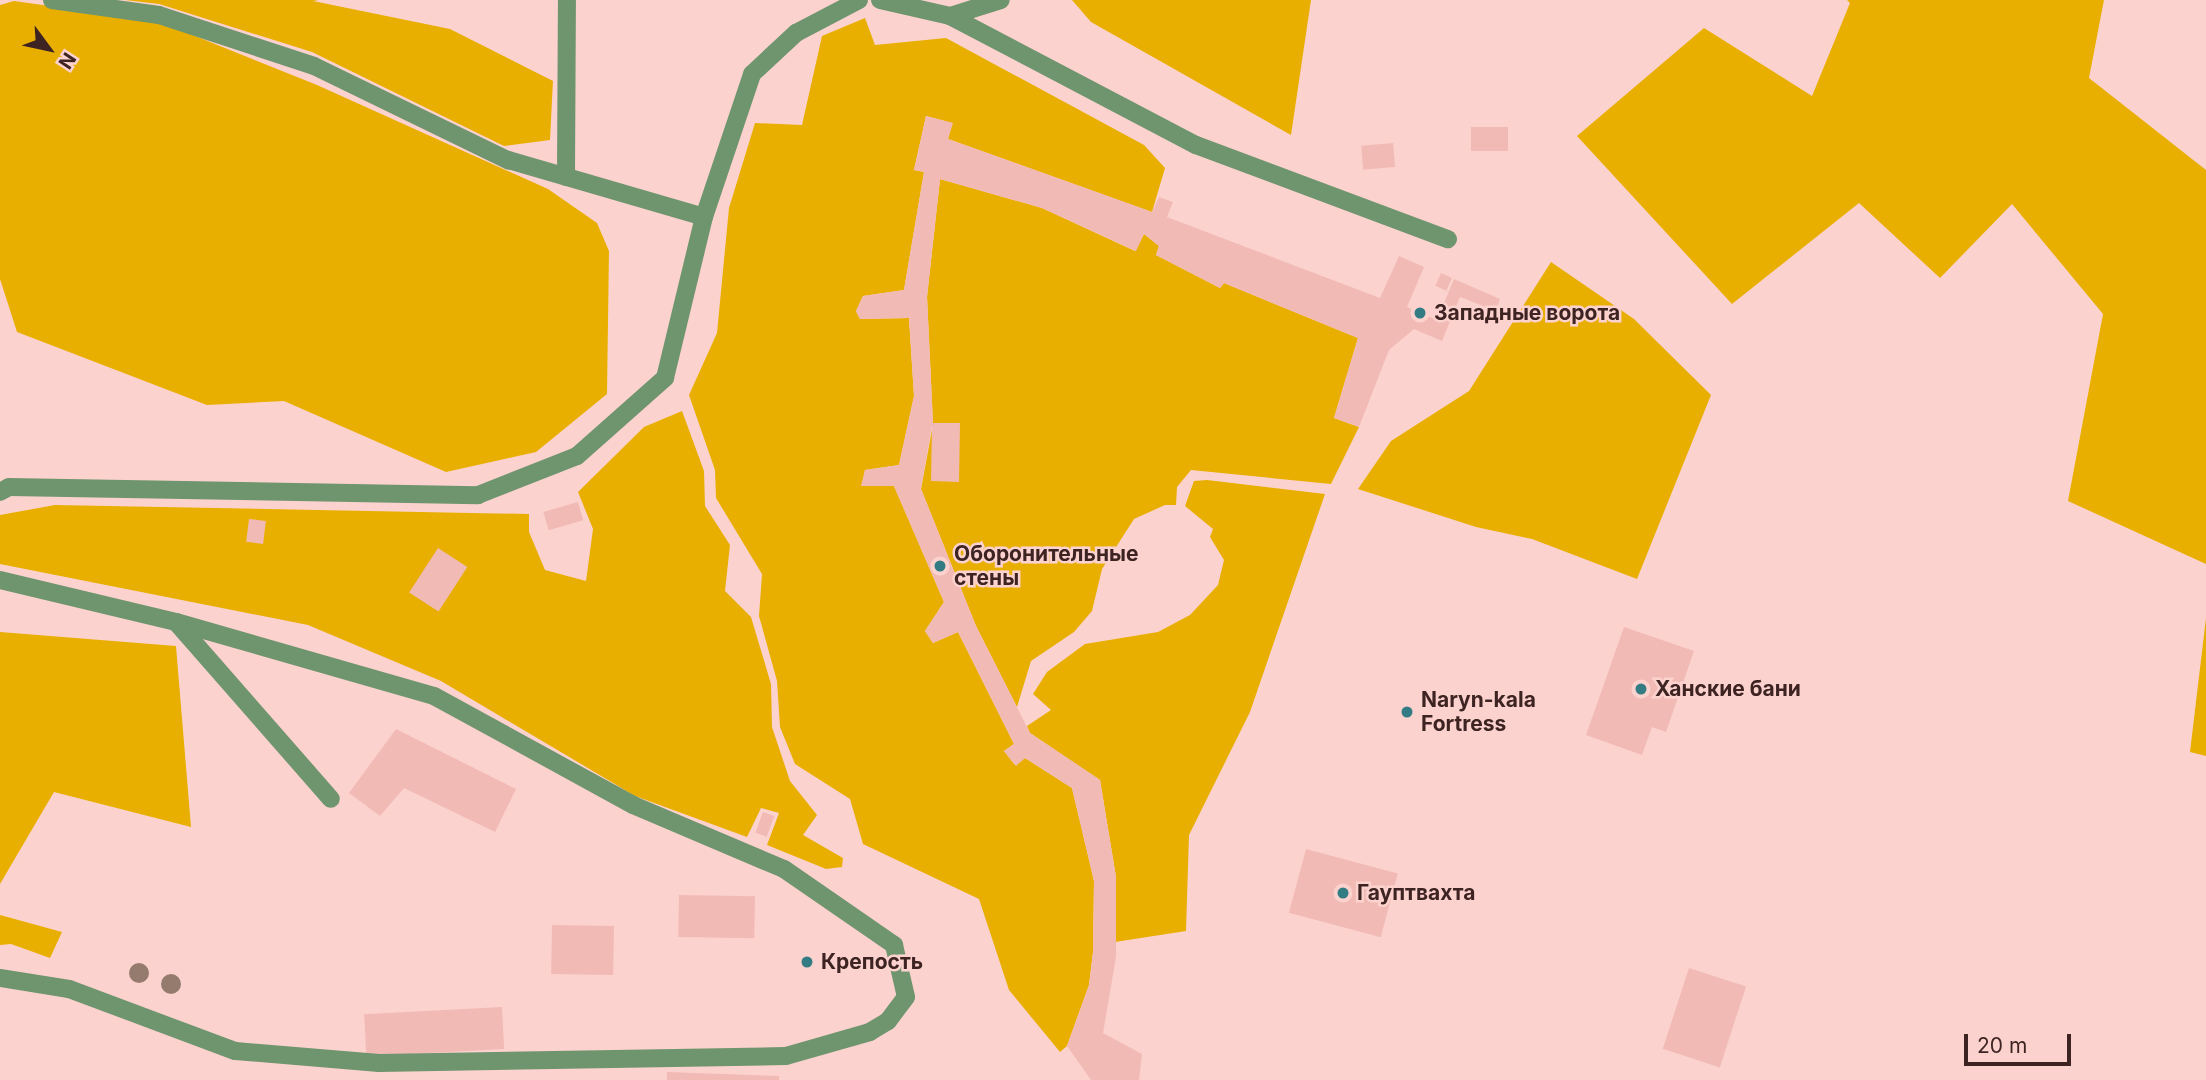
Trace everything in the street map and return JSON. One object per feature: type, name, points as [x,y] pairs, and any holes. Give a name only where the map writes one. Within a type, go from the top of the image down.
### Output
[{"type":"street","points":[[52,0],[159,15],[314,66],[508,160],[704,217]]},
{"type":"street","points":[[566,177],[567,0]]},
{"type":"street","points":[[0,492],[9,487],[478,495],[577,456],[666,378],[704,217],[752,74],[796,33],[859,0]]},
{"type":"street","points":[[880,0],[950,16],[1196,145],[1448,239]]},
{"type":"street","points":[[950,16],[1001,0]]},
{"type":"street","points":[[0,580],[176,622],[434,696],[633,805],[784,869],[894,945],[906,997],[888,1021],[870,1032],[786,1056],[379,1063],[235,1051],[69,989],[0,978]]},
{"type":"street","points":[[176,622],[331,799]]},
{"type":"shaded area","points":[[125,0],[319,0],[313,1],[450,29],[553,81],[550,140],[504,146],[312,52],[159,4]]},
{"type":"shaded area","points":[[1072,0],[1311,0],[1291,135],[1091,22]]},
{"type":"shaded area","points":[[1847,0],[2104,0],[2089,78],[2206,170],[2206,564],[2068,501],[2103,314],[2012,204],[1940,278],[1859,203],[1732,304],[1577,136],[1704,28],[1812,96],[1850,3]]},
{"type":"shaded area","points":[[14,1],[158,21],[317,85],[548,189],[597,223],[609,251],[607,394],[536,452],[446,472],[284,401],[207,405],[17,332],[0,279],[0,5]]},
{"type":"shaded area","points":[[865,18],[875,45],[946,38],[1144,145],[1165,168],[1152,212],[948,139],[952,123],[926,116],[914,170],[924,172],[904,290],[863,296],[856,311],[860,319],[909,318],[914,396],[899,465],[865,470],[862,486],[894,486],[944,602],[925,631],[933,643],[958,632],[1014,744],[1004,751],[1015,765],[1025,758],[1072,788],[1094,881],[1093,952],[1089,985],[1067,1046],[1060,1052],[1009,990],[979,899],[863,844],[850,799],[795,764],[780,727],[777,681],[759,616],[762,574],[716,498],[715,470],[689,395],[717,333],[729,208],[755,123],[802,125],[822,36]]},
{"type":"shaded area","points":[[940,179],[1042,208],[1135,251],[1144,234],[1159,246],[1156,255],[1220,288],[1224,283],[1358,338],[1334,418],[1359,427],[1331,484],[1191,470],[1177,487],[1176,505],[1165,505],[1134,519],[1102,569],[1092,611],[1074,632],[1031,661],[1017,707],[976,626],[921,489],[933,424],[927,297]]},
{"type":"shaded area","points":[[1551,262],[1634,319],[1711,395],[1637,579],[1532,539],[1476,527],[1358,489],[1391,441],[1469,391]]},
{"type":"shaded area","points":[[682,411],[704,471],[705,506],[730,545],[725,591],[751,617],[771,684],[772,727],[790,781],[817,815],[803,835],[843,858],[842,867],[826,869],[767,845],[779,813],[761,808],[747,837],[635,796],[441,681],[308,625],[0,564],[0,515],[55,505],[529,514],[529,532],[545,570],[586,581],[593,529],[578,492],[644,427]]},
{"type":"shaded area","points":[[1207,480],[1325,494],[1250,712],[1189,835],[1186,931],[1115,942],[1116,877],[1100,780],[1030,733],[1027,726],[1051,710],[1033,694],[1047,672],[1085,644],[1158,632],[1190,615],[1218,585],[1224,560],[1210,537],[1213,529],[1185,506],[1194,481]]},
{"type":"shaded area","points":[[2206,618],[2206,756],[2190,752]]},
{"type":"shaded area","points":[[0,632],[176,646],[191,827],[54,792],[0,884]]},
{"type":"shaded area","points":[[0,915],[62,932],[50,958],[11,944],[0,945]]},
{"type":"building","name":"Оборонительные стены","points":[[926,116],[953,123],[948,139],[1152,212],[1159,197],[1173,202],[1167,217],[1380,298],[1399,256],[1424,267],[1407,307],[1437,320],[1454,279],[1500,299],[1496,311],[1460,297],[1442,341],[1414,329],[1389,350],[1359,427],[1334,418],[1358,338],[1224,283],[1220,288],[1156,255],[1159,246],[1144,234],[1136,251],[1042,208],[940,179],[927,297],[933,423],[960,423],[959,482],[931,481],[932,425],[921,489],[976,626],[1030,733],[1100,780],[1116,877],[1116,957],[1103,1033],[1142,1054],[1139,1080],[1091,1080],[1067,1046],[1089,985],[1093,952],[1094,881],[1072,788],[1025,758],[1016,766],[1004,751],[1014,744],[958,632],[933,643],[925,631],[944,602],[894,486],[861,486],[865,470],[899,465],[914,396],[909,318],[860,319],[856,311],[863,296],[904,290],[924,172],[914,170]]},
{"type":"building","points":[[1471,127],[1508,127],[1508,151],[1471,151]]},
{"type":"building","points":[[1393,143],[1395,167],[1363,170],[1361,146]]},
{"type":"building","points":[[1441,273],[1452,278],[1446,291],[1435,286]]},
{"type":"building","points":[[578,502],[583,520],[549,530],[543,512]]},
{"type":"building","points":[[249,519],[266,521],[263,544],[246,542]]},
{"type":"building","points":[[438,548],[467,567],[438,612],[409,592]]},
{"type":"building","name":"Ханские бани","points":[[1624,627],[1694,651],[1666,732],[1652,727],[1642,755],[1586,735]]},
{"type":"building","points":[[396,729],[516,789],[495,832],[404,788],[380,816],[349,793]]},
{"type":"building","points":[[763,812],[774,816],[767,837],[755,833]]},
{"type":"building","name":"Гауптвахта","points":[[1306,849],[1398,874],[1381,937],[1289,913]]},
{"type":"building","points":[[679,895],[755,896],[754,938],[678,937]]},
{"type":"building","points":[[552,925],[614,926],[613,975],[551,974]]},
{"type":"building","points":[[1689,968],[1746,987],[1720,1067],[1663,1049]]},
{"type":"building","points":[[502,1007],[504,1049],[366,1056],[364,1014]]},
{"type":"building","points":[[667,1072],[779,1076],[779,1080],[667,1080]]},
{"type":"place","name":"Западные ворота","points":[[1420,313]]},
{"type":"place","name":"Оборонительные стены","points":[[940,566]]},
{"type":"place","name":"Ханские бани","points":[[1641,689]]},
{"type":"place","name":"Naryn-kala Fortress","points":[[1407,712]]},
{"type":"place","name":"Гауптвахта","points":[[1343,893]]},
{"type":"place","name":"Крепость","points":[[807,962]]}]
